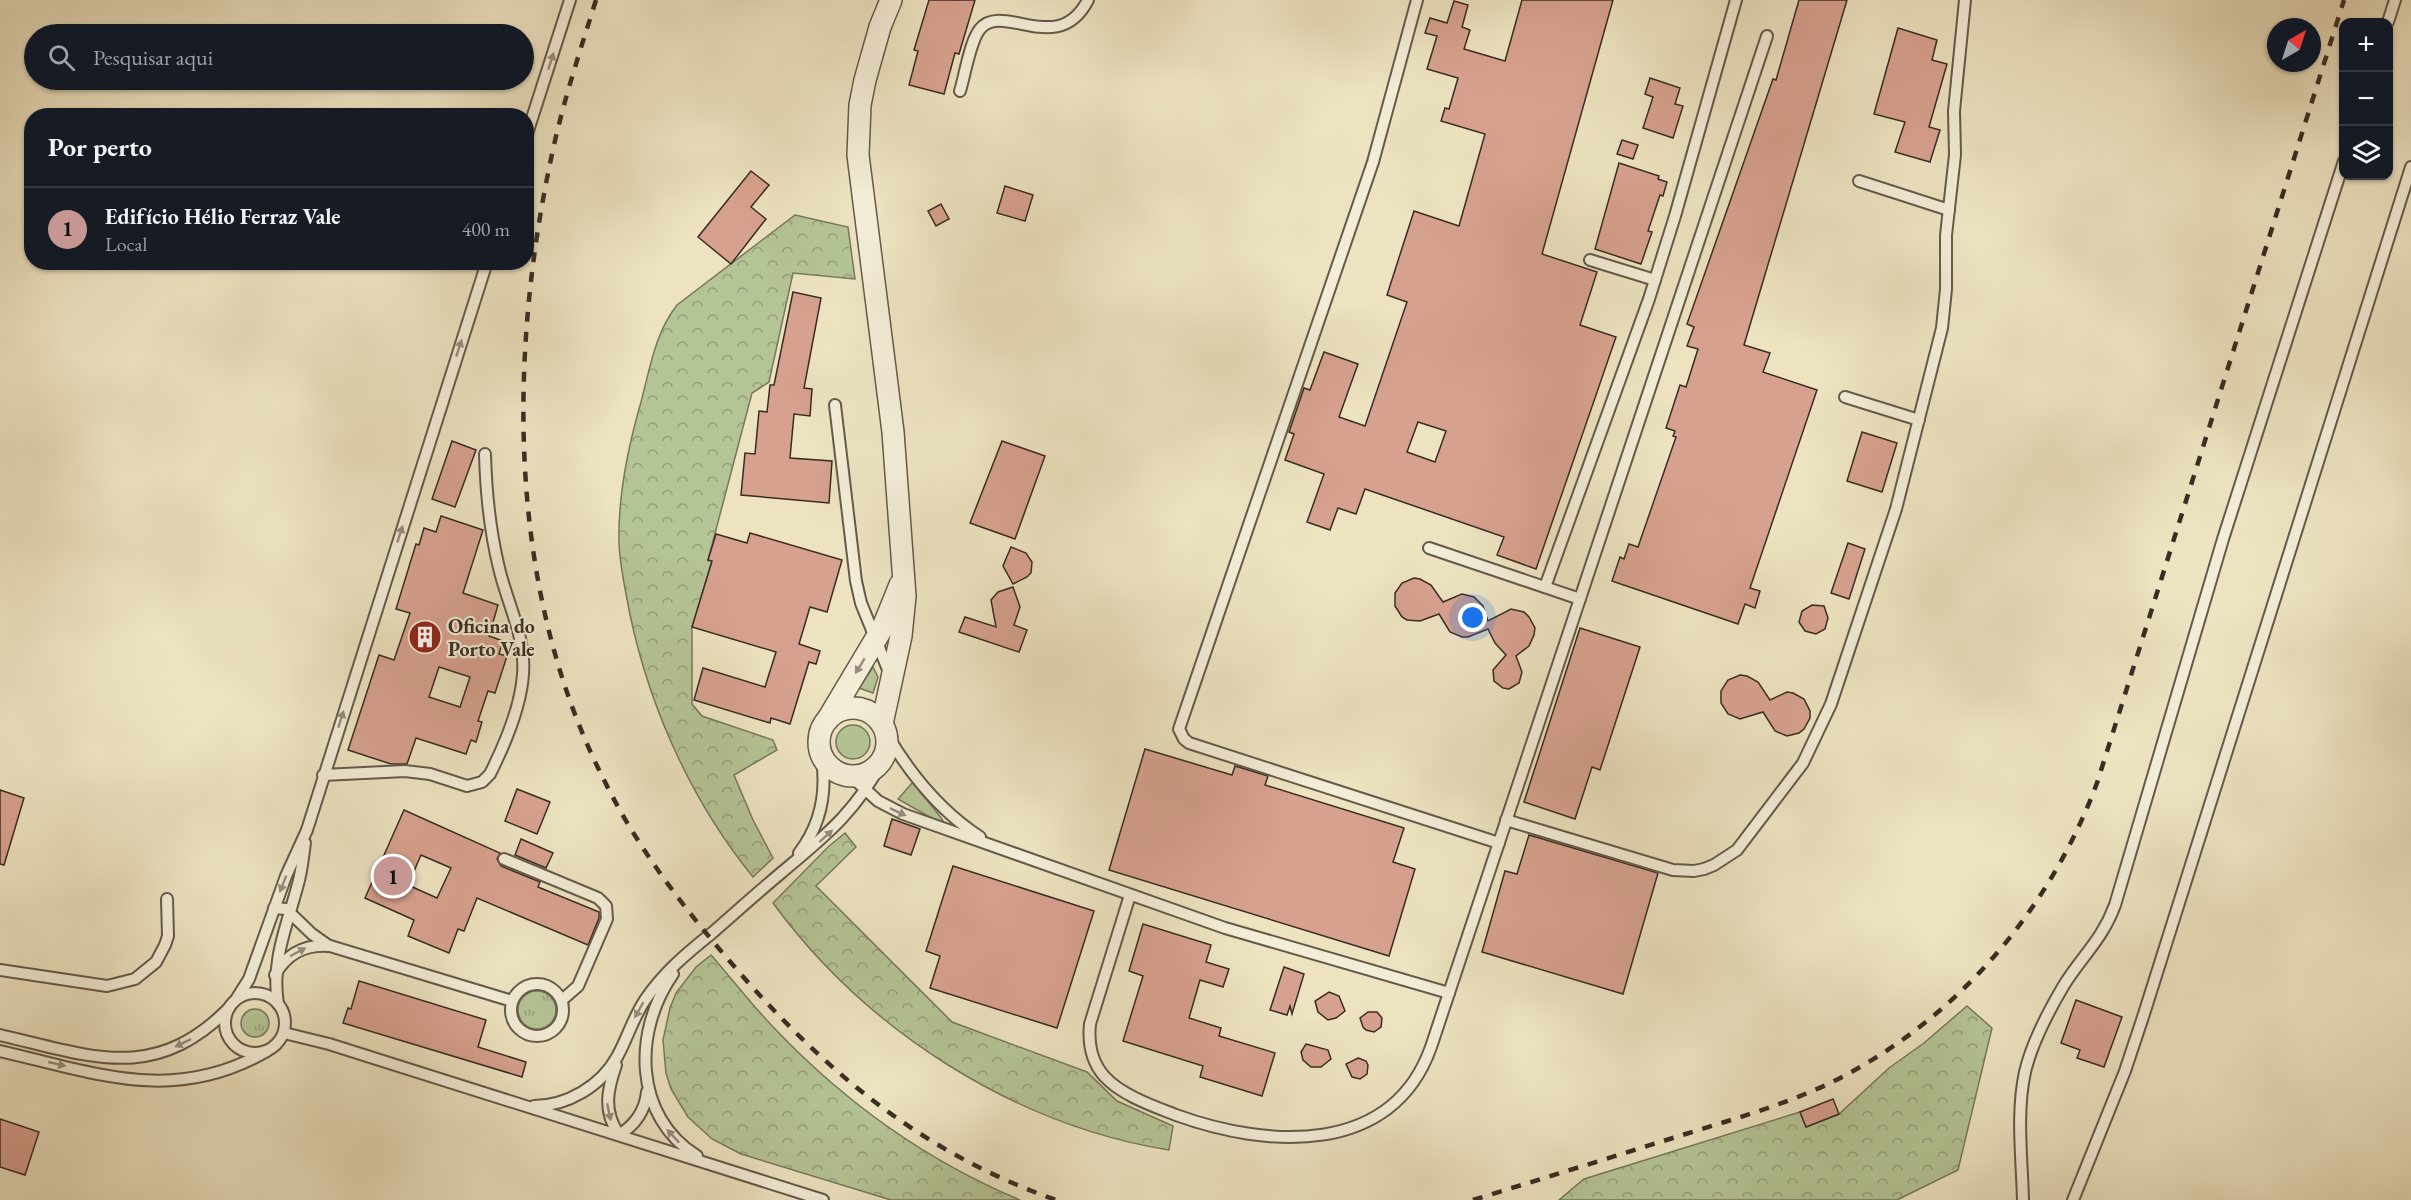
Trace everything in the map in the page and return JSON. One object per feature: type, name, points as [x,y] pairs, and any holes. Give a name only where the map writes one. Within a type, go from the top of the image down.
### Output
[{"type":"street","points":[[891,0],[877,36],[865,80],[860,113],[858,155],[893,432],[903,576],[904,619],[891,681],[884,728],[887,742],[883,760],[859,784],[835,771],[823,757],[820,738],[892,608],[903,576]]},
{"type":"street","points":[[827,722],[841,711],[860,709],[868,712],[884,728]]},
{"type":"lane","points":[[534,112],[570,0]]},
{"type":"lane","points":[[960,91],[976,34],[986,24],[1005,20],[1031,27],[1051,27],[1071,20],[1088,0]]},
{"type":"lane","points":[[1417,0],[1373,162],[1179,729],[1184,740],[1189,743],[1499,843]]},
{"type":"lane","points":[[1545,587],[1620,384],[1676,216],[1736,0]]},
{"type":"lane","points":[[1506,820],[1673,870],[1694,871],[1714,866],[1737,850],[1792,779],[1822,726],[1882,551],[1942,328],[1946,289],[1946,235],[1955,155],[1954,111],[1965,0]]},
{"type":"lane","points":[[2389,18],[2395,0]]},
{"type":"lane","points":[[1130,895],[1090,1024],[1090,1048],[1099,1069],[1114,1085],[1146,1102],[1188,1119],[1237,1132],[1292,1137],[1333,1134],[1368,1122],[1396,1103],[1417,1078],[1425,1063],[1449,993],[1767,36]]},
{"type":"lane","points":[[2073,1200],[2125,1071],[2143,1017],[2411,167]]},
{"type":"lane","points":[[2023,1200],[2021,1098],[2028,1062],[2036,1039],[2059,994],[2101,936],[2115,905],[2203,606],[2339,174]]},
{"type":"lane","points":[[1859,182],[1948,210]]},
{"type":"lane","points":[[1590,260],[1655,280]]},
{"type":"lane","points":[[0,1035],[92,1056],[114,1060],[130,1059],[156,1054],[179,1045],[206,1029],[237,998],[249,979],[274,908],[307,830],[484,270]]},
{"type":"lane","points":[[1845,397],[1919,420]]},
{"type":"lane","points":[[836,405],[856,581],[861,603],[887,664],[891,681]]},
{"type":"lane","points":[[323,775],[405,771],[430,774],[467,786],[482,782],[490,774],[519,702],[524,661],[519,633],[506,594],[493,541],[485,454]]},
{"type":"lane","points":[[1429,548],[1580,599]]},
{"type":"lane","points":[[884,728],[907,767],[936,801],[973,832],[993,845]]},
{"type":"lane","points":[[781,873],[805,845],[818,819],[824,790],[820,748]]},
{"type":"lane","points":[[525,1106],[557,1103],[586,1090],[610,1068],[645,1001],[666,973],[829,834],[859,784],[878,801],[903,814],[1130,895],[1269,942],[1449,993]]},
{"type":"lane","points":[[0,1051],[110,1077],[159,1082],[207,1076],[238,1066],[277,1044],[284,1033],[284,1014],[278,1004],[275,975],[277,957],[299,881],[307,830]]},
{"type":"lane","points":[[504,859],[598,898],[606,906],[607,919],[581,981],[574,992],[562,1000]]},
{"type":"lane","points":[[0,970],[107,986],[135,979],[156,962],[165,945],[168,936],[167,899]]},
{"type":"lane","points":[[274,908],[282,908],[290,913],[312,934],[330,946],[512,1002]]},
{"type":"lane","points":[[275,975],[286,959],[302,948],[330,946]]},
{"type":"lane","points":[[619,1135],[638,1118],[646,1099],[645,1061],[654,1012],[669,979],[691,950]]},
{"type":"lane","points":[[535,984],[554,990],[562,1000],[564,1014],[559,1026],[549,1034],[536,1037],[523,1033],[514,1023],[511,1011],[512,1002],[522,988],[535,984]]},
{"type":"lane","points":[[237,998],[249,994],[262,994],[278,1004]]},
{"type":"lane","points":[[229,1008],[225,1026],[232,1043],[248,1053],[267,1051]]},
{"type":"lane","points":[[284,1033],[329,1044],[823,1200]]},
{"type":"lane","points":[[619,1135],[610,1120],[607,1094],[621,1047]]},
{"type":"lane","points":[[647,1088],[657,1114],[673,1137],[694,1154],[721,1168]]},
{"type":"green space","points":[[795,215],[848,227],[855,279],[793,273],[769,382],[752,393],[708,560],[712,561],[692,627],[692,704],[702,716],[773,740],[777,750],[734,775],[753,820],[773,858],[753,877],[708,813],[672,744],[657,707],[634,632],[621,568],[620,505],[628,453],[663,327],[677,305]]},
{"type":"green space","points":[[873,667],[878,677],[873,693],[859,688]]},
{"type":"green space","points":[[853,725],[865,730],[870,742],[865,754],[853,759],[841,754],[836,742],[841,730]]},
{"type":"green space","points":[[913,782],[944,823],[940,823],[898,799]]},
{"type":"green space","points":[[845,833],[856,847],[816,886],[952,1022],[1087,1072],[1117,1101],[1173,1126],[1169,1150],[1111,1137],[1055,1119],[1000,1094],[948,1065],[898,1030],[852,992],[810,949],[773,903],[828,847]]},
{"type":"green space","points":[[711,955],[777,1031],[831,1083],[860,1106],[921,1149],[986,1185],[1020,1200],[891,1200],[741,1154],[712,1139],[688,1117],[671,1089],[666,1073],[663,1040],[676,993],[696,967]]},
{"type":"green space","points":[[537,991],[551,996],[556,1010],[551,1024],[537,1029],[523,1024],[518,1010],[523,996]]},
{"type":"green space","points":[[1967,1006],[1992,1028],[1958,1170],[1897,1200],[1559,1200],[1584,1179],[1800,1112],[1806,1127],[1839,1114],[1889,1068],[1924,1043]]},
{"type":"green space","points":[[255,1009],[265,1013],[269,1023],[265,1033],[255,1037],[245,1033],[241,1023],[245,1013]]},
{"type":"building","points":[[929,0],[975,0],[959,54],[955,53],[944,94],[909,85],[918,51],[914,50]]},
{"type":"building","points":[[1522,0],[1613,0],[1542,254],[1597,272],[1580,325],[1616,337],[1536,569],[1497,555],[1504,537],[1365,489],[1356,514],[1338,508],[1330,530],[1307,522],[1324,474],[1285,460],[1294,434],[1289,432],[1304,388],[1310,390],[1324,352],[1358,364],[1339,417],[1365,426],[1407,302],[1387,295],[1414,211],[1459,226],[1485,134],[1441,121],[1445,108],[1449,109],[1458,78],[1427,69],[1437,36],[1425,33],[1430,18],[1447,23],[1454,1],[1468,5],[1462,27],[1470,30],[1464,49],[1505,61]],"holes":[[[1418,422],[1446,431],[1435,462],[1407,452]]]},
{"type":"building","points":[[1799,0],[1847,0],[1744,345],[1770,353],[1763,372],[1817,390],[1750,588],[1760,591],[1755,608],[1745,604],[1738,624],[1612,581],[1620,557],[1624,559],[1629,544],[1638,547],[1676,437],[1673,436],[1675,431],[1666,428],[1680,385],[1686,387],[1698,349],[1687,346],[1694,327],[1687,324],[1773,79],[1776,80]]},
{"type":"building","points":[[1898,28],[1937,40],[1932,60],[1947,64],[1929,127],[1940,130],[1930,162],[1895,152],[1905,122],[1874,114]]},
{"type":"building","points":[[1650,78],[1680,88],[1675,104],[1683,106],[1673,138],[1643,128],[1653,97],[1645,94]]},
{"type":"building","points":[[1622,140],[1638,145],[1633,159],[1617,154]]},
{"type":"building","points":[[1619,163],[1659,176],[1658,179],[1667,182],[1663,196],[1660,195],[1648,231],[1652,232],[1641,264],[1595,249]]},
{"type":"building","points":[[751,171],[769,185],[751,207],[766,219],[731,264],[698,237]]},
{"type":"building","points":[[1005,186],[1033,195],[1025,221],[997,213]]},
{"type":"building","points":[[941,204],[949,219],[936,226],[928,211]]},
{"type":"building","points":[[793,292],[821,298],[804,388],[812,389],[810,416],[794,414],[790,458],[832,461],[829,503],[741,495],[745,453],[755,454],[759,411],[767,412],[770,385],[774,385]]},
{"type":"building","points":[[1862,432],[1897,443],[1882,492],[1847,481]]},
{"type":"building","points":[[452,441],[476,450],[455,507],[432,499]]},
{"type":"building","points":[[1002,441],[1045,456],[1015,539],[970,523]]},
{"type":"building","points":[[441,516],[483,530],[463,593],[498,605],[489,636],[503,641],[499,654],[507,656],[495,693],[488,691],[478,721],[482,722],[476,742],[471,740],[466,754],[416,738],[407,764],[391,764],[348,750],[379,655],[394,660],[410,613],[396,609],[416,544],[419,545],[424,528],[436,532]],"holes":[[[439,667],[470,677],[460,707],[429,697]]]},
{"type":"building","points":[[750,533],[842,560],[827,612],[810,607],[799,644],[820,651],[816,664],[809,662],[790,724],[771,718],[770,723],[694,700],[703,668],[765,687],[776,652],[692,627],[712,561],[708,560],[716,534],[747,543]]},
{"type":"building","points":[[1848,543],[1865,549],[1849,599],[1831,593]]},
{"type":"building","points":[[1011,547],[1026,553],[1032,562],[1031,573],[1013,584],[1003,566]]},
{"type":"building","points":[[1414,578],[1431,585],[1443,602],[1462,594],[1474,597],[1483,606],[1488,621],[1511,609],[1524,612],[1529,617],[1535,628],[1534,635],[1529,646],[1516,656],[1522,672],[1519,683],[1509,689],[1503,688],[1494,681],[1493,670],[1506,655],[1495,643],[1488,629],[1462,637],[1450,632],[1439,614],[1420,621],[1407,620],[1402,617],[1395,606],[1395,593],[1402,583]]},
{"type":"building","points":[[1013,587],[1020,607],[1014,625],[1027,630],[1019,652],[959,632],[965,617],[996,627],[991,600],[998,592]]},
{"type":"building","points":[[1812,605],[1824,606],[1828,618],[1825,629],[1816,634],[1805,631],[1799,622],[1802,611]]},
{"type":"building","points":[[1580,628],[1640,647],[1600,770],[1592,767],[1575,819],[1524,802]]},
{"type":"building","points":[[1740,675],[1758,682],[1770,700],[1787,692],[1804,699],[1810,711],[1810,718],[1804,729],[1787,736],[1775,731],[1763,712],[1740,719],[1728,714],[1721,703],[1721,691],[1728,680]]},
{"type":"building","points":[[1145,749],[1232,775],[1235,766],[1268,776],[1265,785],[1404,828],[1393,862],[1415,869],[1389,956],[1109,870]]},
{"type":"building","points":[[517,789],[550,802],[537,834],[505,821]]},
{"type":"building","points":[[0,790],[24,798],[4,865],[0,864]]},
{"type":"building","points":[[404,810],[500,853],[497,859],[501,866],[540,882],[538,887],[599,912],[599,918],[588,945],[477,898],[464,931],[458,929],[449,953],[408,936],[414,920],[365,898]],"holes":[[[421,855],[451,868],[437,898],[408,885]]]},
{"type":"building","points":[[892,819],[920,829],[911,855],[884,846]]},
{"type":"building","points":[[1529,835],[1658,873],[1623,994],[1482,952],[1505,871],[1517,874]]},
{"type":"building","points":[[521,839],[553,853],[546,868],[515,855]]},
{"type":"building","points":[[953,866],[1094,911],[1057,1028],[930,988],[940,956],[926,951]]},
{"type":"building","points":[[1143,924],[1211,945],[1206,962],[1229,969],[1223,987],[1200,980],[1189,1018],[1221,1028],[1219,1036],[1275,1053],[1262,1096],[1200,1077],[1203,1066],[1123,1041],[1143,976],[1129,971]]},
{"type":"building","points":[[1284,967],[1304,974],[1292,1014],[1290,1006],[1287,1015],[1270,1010]]},
{"type":"building","points":[[359,981],[486,1020],[478,1047],[526,1062],[522,1077],[343,1023],[348,1008],[351,1009]]},
{"type":"building","points":[[1329,992],[1339,996],[1345,1011],[1336,1018],[1328,1020],[1318,1012],[1315,1001]]},
{"type":"building","points":[[2076,1000],[2122,1017],[2104,1067],[2077,1058],[2080,1050],[2061,1043]]},
{"type":"building","points":[[1368,1012],[1377,1012],[1382,1018],[1381,1027],[1374,1032],[1363,1027],[1360,1018]]},
{"type":"building","points":[[1306,1044],[1328,1050],[1331,1059],[1321,1067],[1311,1067],[1303,1060],[1301,1052]]},
{"type":"building","points":[[1358,1058],[1366,1061],[1368,1065],[1367,1074],[1360,1079],[1352,1077],[1346,1064]]},
{"type":"building","points":[[1833,1099],[1839,1114],[1806,1127],[1800,1112]]},
{"type":"building","points":[[0,1119],[39,1132],[25,1175],[0,1167]]},
{"type":"railway","points":[[534,264],[539,223],[558,127],[596,0]]},
{"type":"railway","points":[[1473,1200],[1752,1113],[1826,1085],[1872,1060],[1915,1030],[1955,997],[1991,960],[2023,920],[2052,877],[2097,783],[2344,0]]},
{"type":"railway","points":[[533,270],[524,385],[525,467],[533,548],[548,627],[571,704],[617,805],[648,855],[701,927],[739,972],[808,1045],[844,1077],[922,1135],[1008,1181],[1056,1200]]},
{"type":"place","name":"Oficina do Porto Vale","points":[[425,637]]},
{"type":"place","name":"Edifício Hélio Ferraz Vale","points":[[393,876]]}]
